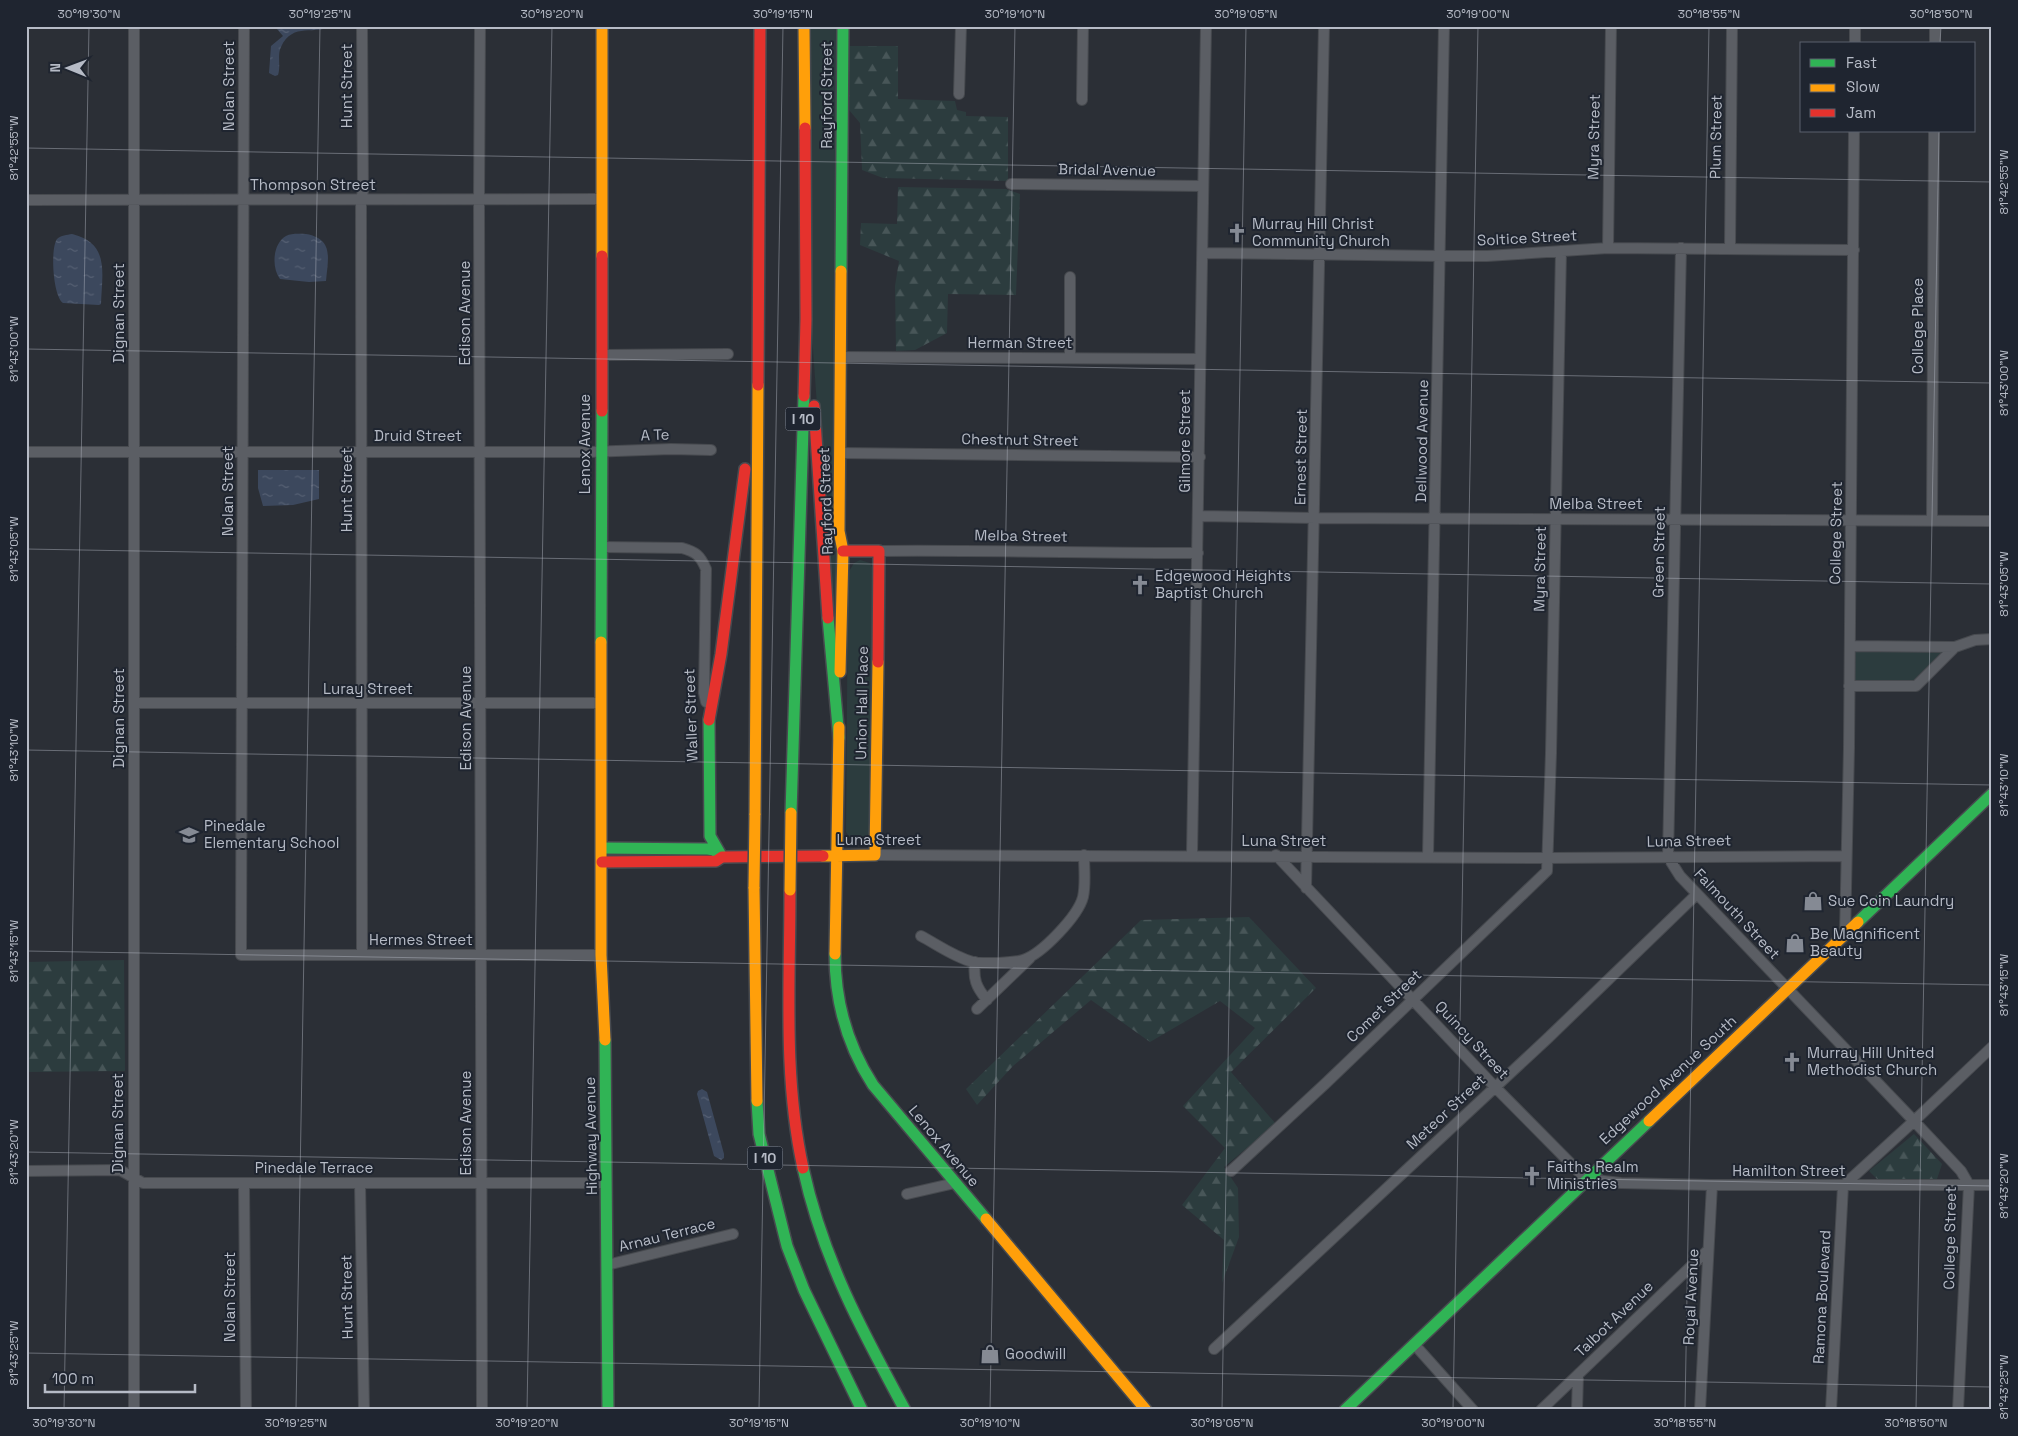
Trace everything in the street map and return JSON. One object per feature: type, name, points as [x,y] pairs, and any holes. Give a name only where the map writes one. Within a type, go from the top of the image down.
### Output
[{"type":"main road","name":"Lenox Avenue","points":[[602,26],[600,451],[602,862]]},
{"type":"main road","name":"I 10","points":[[760,26],[754,815],[756,1083],[759,1134],[787,1246],[804,1290],[862,1410]]},
{"type":"main road","name":"I 10","points":[[804,26],[806,319],[791,813],[789,1043],[799,1146],[810,1200],[829,1259],[855,1318],[905,1410]]},
{"type":"main road","name":"Rayford Street","points":[[838,854],[843,551],[839,531],[843,26]]},
{"type":"main road","points":[[709,720],[721,654],[748,447],[758,285]]},
{"type":"main road","points":[[806,319],[820,477],[832,682],[839,738]]},
{"type":"main road","name":"Melba Street","points":[[843,551],[879,551]]},
{"type":"main road","name":"Union Hall Place","points":[[875,854],[879,551]]},
{"type":"main road","name":"Waller Street","points":[[709,720],[710,836],[722,857]]},
{"type":"main road","name":"Edgewood Avenue South","points":[[1345,1410],[1586,1179],[1990,799]]},
{"type":"main road","name":"Luna Street","points":[[602,848],[708,849],[714,850],[722,857]]},
{"type":"main road","name":"Lenox Avenue","points":[[838,854],[835,886],[835,978],[840,1017],[845,1034],[860,1066],[873,1086],[1146,1410]]},
{"type":"main road","name":"Luna Street","points":[[602,862],[716,861],[722,857],[875,854]]},
{"type":"main road","name":"Highway Avenue","points":[[602,862],[601,955],[604,1037],[608,1410]]},
{"type":"street","name":"Dignan Street","points":[[134,26],[132,1176],[134,1410]]},
{"type":"street","name":"Nolan Street","points":[[241,955],[244,26]]},
{"type":"street","name":"Hunt Street","points":[[362,26],[362,955]]},
{"type":"street","name":"Edison Avenue","points":[[480,26],[482,1410]]},
{"type":"street","points":[[960,94],[961,26]]},
{"type":"street","points":[[1082,100],[1083,26]]},
{"type":"street","name":"Gilmore Street","points":[[1192,855],[1206,26]]},
{"type":"street","name":"Ernest Street","points":[[1306,888],[1324,26]]},
{"type":"street","name":"Dellwood Avenue","points":[[1428,857],[1444,26]]},
{"type":"street","name":"Myra Street","points":[[1608,248],[1610,26]]},
{"type":"street","name":"Plum Street","points":[[1730,248],[1732,26]]},
{"type":"street","points":[[1855,26],[1855,42]]},
{"type":"street","points":[[1934,42],[1935,26]]},
{"type":"street","name":"College Street","points":[[1845,934],[1850,646],[1854,132]]},
{"type":"street","name":"College Place","points":[[1932,521],[1934,132]]},
{"type":"street","name":"Bridal Avenue","points":[[1011,184],[1203,186]]},
{"type":"street","name":"Thompson Street","points":[[26,200],[601,199]]},
{"type":"street","name":"Soltice Street","points":[[1203,253],[1487,256],[1608,248],[1854,250]]},
{"type":"street","name":"Green Street","points":[[1668,857],[1681,248]]},
{"type":"street","name":"Myra Street","points":[[1548,858],[1561,251]]},
{"type":"street","points":[[1070,277],[1070,358]]},
{"type":"street","points":[[601,355],[728,354]]},
{"type":"street","name":"Herman Street","points":[[840,357],[1200,359]]},
{"type":"street","name":"A Te","points":[[600,451],[711,450]]},
{"type":"street","name":"Druid Street","points":[[26,452],[600,451]]},
{"type":"street","name":"Chestnut Street","points":[[840,453],[1200,457]]},
{"type":"street","name":"Melba Street","points":[[1199,516],[1435,519],[1992,521]]},
{"type":"street","name":"Waller Street","points":[[601,546],[682,548],[692,551],[701,557],[706,569],[704,693],[709,720]]},
{"type":"street","name":"Melba Street","points":[[879,551],[1198,553]]},
{"type":"street","points":[[1850,646],[1955,647],[1975,640],[1992,639]]},
{"type":"street","points":[[1849,686],[1916,686],[1955,647]]},
{"type":"street","name":"Luray Street","points":[[134,703],[601,703]]},
{"type":"street","name":"Luna Street","points":[[875,854],[1548,858],[1846,856]]},
{"type":"street","points":[[977,1009],[1070,921],[1077,911],[1084,885],[1084,855]]},
{"type":"street","name":"Quincy Street","points":[[1276,856],[1495,1087],[1586,1179]]},
{"type":"street","name":"Falmouth Street","points":[[1668,857],[1680,876],[1787,989]]},
{"type":"street","name":"Comet Street","points":[[1231,1171],[1547,871],[1548,858]]},
{"type":"street","name":"Meteor Street","points":[[1214,1349],[1495,1087],[1697,894]]},
{"type":"street","points":[[921,936],[959,957],[975,962],[1022,961],[1032,956]]},
{"type":"street","name":"Hermes Street","points":[[241,955],[601,955]]},
{"type":"street","points":[[975,962],[973,974],[976,984],[987,1000]]},
{"type":"street","name":"College Street","points":[[1787,989],[1961,1171],[1969,1185],[1958,1410]]},
{"type":"street","points":[[1843,1186],[1992,1047]]},
{"type":"street","name":"Pinedale Terrace","points":[[26,1171],[120,1170],[143,1183],[606,1183]]},
{"type":"street","name":"Hamilton Street","points":[[1586,1179],[1621,1183],[1712,1185],[1992,1185]]},
{"type":"street","name":"Nolan Street","points":[[244,1183],[246,1410]]},
{"type":"street","name":"Hunt Street","points":[[360,1183],[364,1410]]},
{"type":"street","points":[[907,1194],[955,1183]]},
{"type":"street","name":"Royal Avenue","points":[[1700,1410],[1712,1185]]},
{"type":"street","name":"Ramona Boulevard","points":[[1830,1410],[1843,1186]]},
{"type":"street","name":"Arnau Terrace","points":[[607,1265],[733,1234]]},
{"type":"street","name":"Talbot Avenue","points":[[1541,1410],[1708,1250]]},
{"type":"street","points":[[1414,1344],[1473,1410]]},
{"type":"street","points":[[1577,1410],[1578,1375]]},
{"type":"green space","points":[[810,26],[837,26],[836,629],[823,491],[810,307]]},
{"type":"green space","points":[[848,46],[898,46],[898,99],[955,101],[957,110],[966,112],[966,116],[1008,117],[1008,181],[883,178],[862,170],[860,123],[849,110]]},
{"type":"green space","points":[[898,187],[1006,189],[1020,194],[1016,295],[948,294],[947,333],[915,350],[896,351],[895,286],[899,261],[860,245],[861,223],[897,224]]},
{"type":"green space","points":[[860,560],[870,563],[873,569],[869,832],[866,838],[850,838],[846,832],[848,573],[854,563]]},
{"type":"green space","points":[[1855,651],[1944,652],[1916,682],[1855,681]]},
{"type":"green space","points":[[1249,917],[1316,988],[1231,1072],[1276,1124],[1224,1167],[1238,1188],[1239,1237],[1222,1283],[1224,1240],[1182,1205],[1225,1148],[1183,1106],[1255,1028],[1220,1001],[1150,1042],[1091,1000],[1013,1066],[977,1105],[966,1089],[1141,920]]},
{"type":"green space","points":[[124,960],[125,1071],[26,1072],[26,962]]},
{"type":"green space","points":[[1914,1134],[1942,1164],[1937,1179],[1877,1179],[1869,1171]]},
{"type":"water","points":[[270,26],[329,26],[324,29],[298,32],[286,39],[280,50],[279,72],[275,76],[269,73],[271,46],[283,36],[277,29],[272,29]]},
{"type":"water","points":[[72,234],[84,238],[93,244],[98,252],[102,271],[101,304],[99,305],[63,303],[60,299],[55,282],[53,262],[55,244],[57,239],[64,235]]},
{"type":"water","points":[[306,234],[321,240],[325,245],[328,257],[326,281],[309,282],[280,279],[275,268],[278,244],[288,235]]},
{"type":"water","points":[[258,470],[319,470],[319,499],[293,505],[263,506],[258,488]]},
{"type":"water","points":[[702,1089],[707,1092],[724,1154],[724,1158],[721,1160],[714,1156],[697,1094]]},
{"type":"traffic: fast","points":[[841,271],[843,26]]},
{"type":"traffic: fast","points":[[791,813],[804,396]]},
{"type":"traffic: fast","points":[[601,642],[602,411]]},
{"type":"traffic: fast","points":[[828,618],[839,738]]},
{"type":"traffic: fast","points":[[709,720],[710,836],[722,857]]},
{"type":"traffic: fast","points":[[1858,922],[1992,794]]},
{"type":"traffic: fast","points":[[602,848],[708,849],[714,850],[722,857]]},
{"type":"traffic: fast","points":[[835,954],[840,1006],[850,1039],[864,1070],[873,1085],[986,1219]]},
{"type":"traffic: fast","points":[[605,1040],[608,1410]]},
{"type":"traffic: fast","points":[[757,1101],[759,1134],[787,1246],[804,1290],[862,1410]]},
{"type":"traffic: fast","points":[[1345,1410],[1649,1121]]},
{"type":"traffic: fast","points":[[803,1168],[811,1201],[832,1263],[873,1351],[905,1410]]},
{"type":"traffic: slow","points":[[602,26],[602,256]]},
{"type":"traffic: slow","points":[[804,26],[805,128]]},
{"type":"traffic: slow","points":[[840,672],[843,551],[839,531],[841,271]]},
{"type":"traffic: slow","points":[[755,815],[758,385]]},
{"type":"traffic: slow","points":[[601,642],[601,955],[605,1040]]},
{"type":"traffic: slow","points":[[823,856],[875,855],[878,662]]},
{"type":"traffic: slow","points":[[835,954],[839,727]]},
{"type":"traffic: slow","points":[[790,890],[791,813]]},
{"type":"traffic: slow","points":[[754,887],[755,815]]},
{"type":"traffic: slow","points":[[754,887],[757,1101]]},
{"type":"traffic: slow","points":[[1649,1121],[1858,922]]},
{"type":"traffic: slow","points":[[986,1219],[1146,1410]]},
{"type":"traffic: jam","points":[[758,385],[760,26]]},
{"type":"traffic: jam","points":[[804,396],[806,319],[805,128]]},
{"type":"traffic: jam","points":[[602,256],[602,411]]},
{"type":"traffic: jam","points":[[814,406],[828,618]]},
{"type":"traffic: jam","points":[[709,720],[721,654],[745,469]]},
{"type":"traffic: jam","points":[[843,551],[879,551],[878,662]]},
{"type":"traffic: jam","points":[[602,862],[716,861],[722,857],[823,856]]},
{"type":"traffic: jam","points":[[790,890],[790,1064],[797,1134],[803,1168]]},
{"type":"place","name":"Murray Hill Christ Community Church","points":[[1237,233]]},
{"type":"place","name":"Edgewood Heights Baptist Church","points":[[1140,585]]},
{"type":"place","name":"Pinedale Elementary School","points":[[189,835]]},
{"type":"place","name":"Sue Coin Laundry","points":[[1813,901]]},
{"type":"place","name":"Be Magnificent Beauty","points":[[1795,943]]},
{"type":"place","name":"Murray Hill United Methodist Church","points":[[1792,1062]]},
{"type":"place","name":"Faiths Realm Ministries","points":[[1532,1176]]},
{"type":"place","name":"Goodwill","points":[[990,1354]]}]
